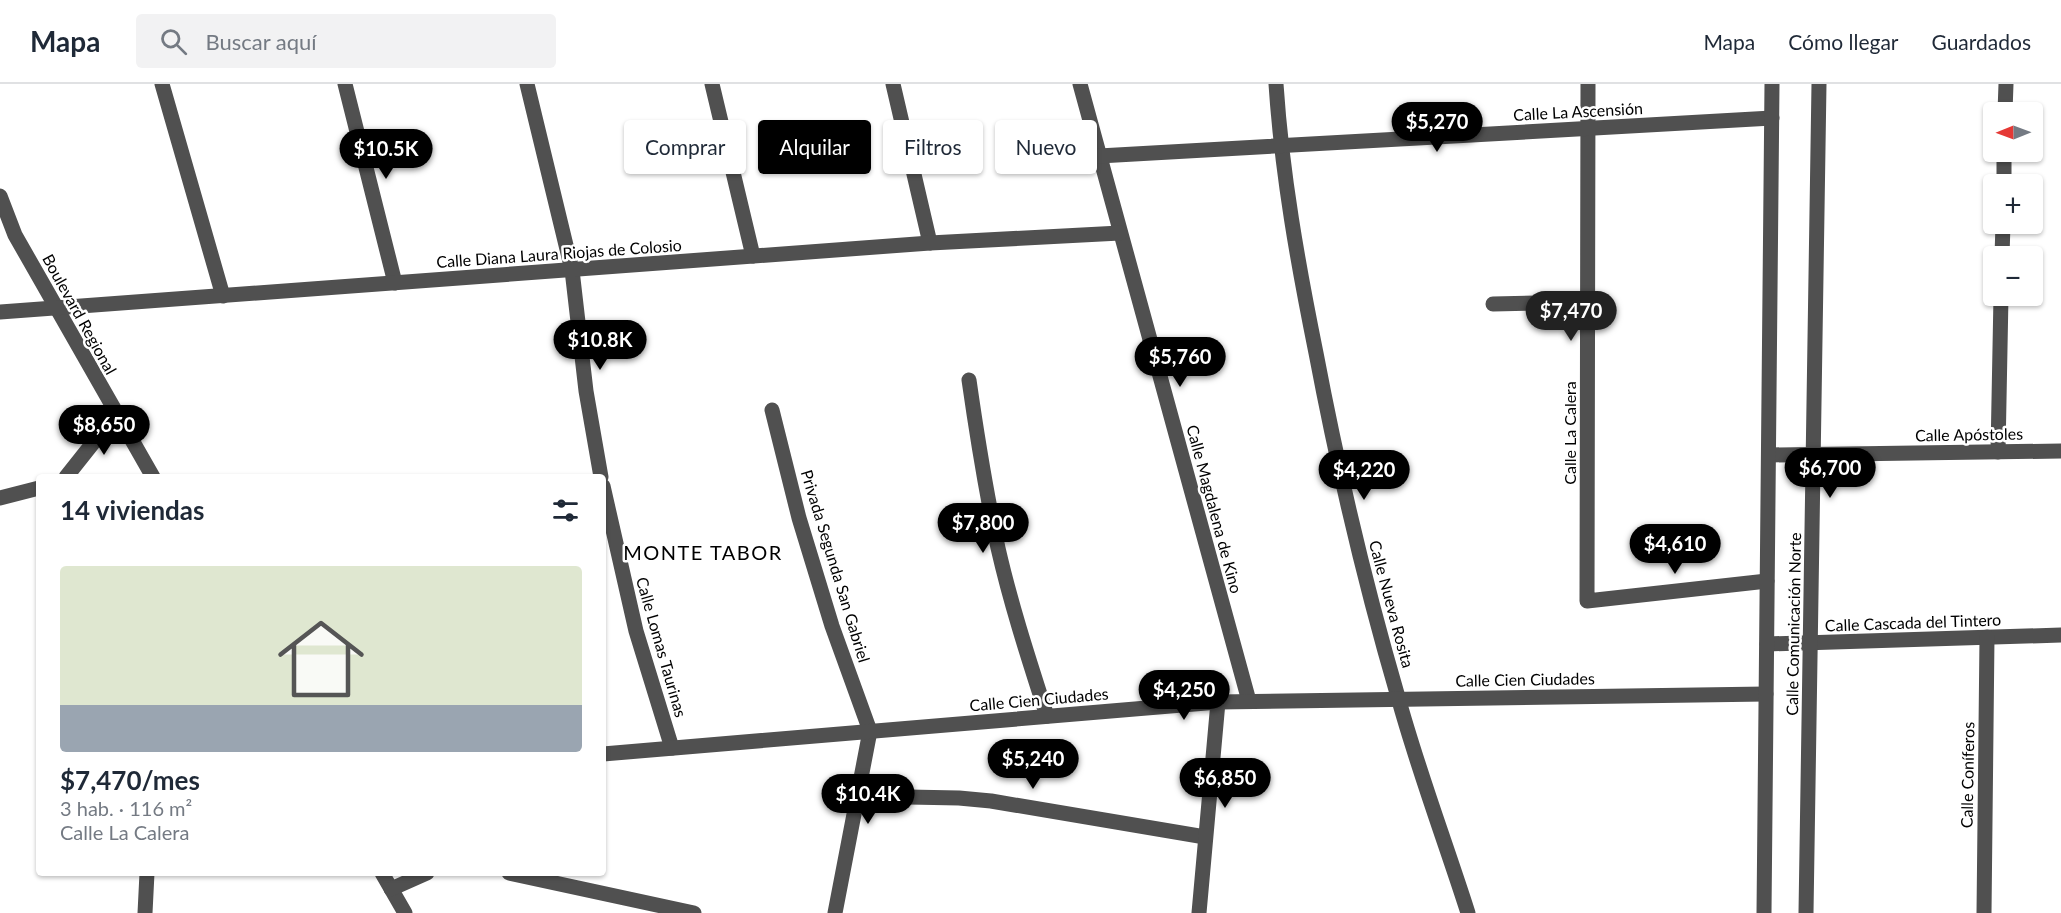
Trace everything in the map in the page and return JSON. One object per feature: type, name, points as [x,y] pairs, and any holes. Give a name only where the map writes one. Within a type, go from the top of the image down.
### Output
[{"type":"street","points":[[162,84],[223,296]]},
{"type":"street","points":[[345,84],[394,284]]},
{"type":"street","points":[[527,84],[572,270],[586,391],[601,474]]},
{"type":"street","points":[[712,84],[753,256]]},
{"type":"street","points":[[893,84],[930,243]]},
{"type":"street","name":"Calle Magdalena de Kino","points":[[1080,84],[1249,701]]},
{"type":"street","name":"Calle Nueva Rosita","points":[[1276,84],[1280,145],[1302,284],[1329,423],[1398,699],[1468,913]]},
{"type":"street","name":"Calle La Calera","points":[[1588,84],[1587,601],[1767,581]]},
{"type":"street","name":"Calle Comunicación Norte","points":[[1764,913],[1772,84]]},
{"type":"street","name":"Calle Comunicación Norte","points":[[1806,913],[1820,84]]},
{"type":"street","points":[[2005,102],[2006,84]]},
{"type":"street","name":"Calle La Ascensión","points":[[1099,156],[1772,118]]},
{"type":"street","name":"Boulevard Regional","points":[[0,196],[15,235],[151,474]]},
{"type":"street","name":"Calle Diana Laura Riojas de Colosio","points":[[0,312],[930,243],[1120,233]]},
{"type":"street","points":[[1493,304],[1588,302]]},
{"type":"street","points":[[1998,452],[2001,306]]},
{"type":"street","points":[[969,380],[981,465],[999,550],[1021,633],[1047,716]]},
{"type":"street","name":"Privada Segunda San Gabriel","points":[[772,410],[825,604],[870,731]]},
{"type":"street","points":[[68,474],[116,414]]},
{"type":"street","name":"Calle Apóstoles","points":[[1768,455],[2061,451]]},
{"type":"street","points":[[0,498],[36,489]]},
{"type":"street","name":"Calle Lomas Taurinas","points":[[606,499],[636,631],[672,748]]},
{"type":"street","name":"Calle Cascada del Tintero","points":[[1767,644],[2061,635]]},
{"type":"street","name":"Calle Coníferos","points":[[1984,913],[1986,638]]},
{"type":"street","name":"Calle Cien Ciudades","points":[[606,754],[1218,702],[1766,694]]},
{"type":"street","points":[[1199,913],[1218,702]]},
{"type":"street","points":[[835,913],[870,731]]},
{"type":"street","points":[[857,796],[959,798],[991,801],[1205,837]]},
{"type":"street","points":[[145,913],[147,876]]},
{"type":"street","points":[[384,876],[405,913]]},
{"type":"street","points":[[392,889],[420,876]]},
{"type":"street","points":[[523,876],[694,913]]},
{"type":"district","name":"MONTE TABOR","points":[[703,552]]}]
